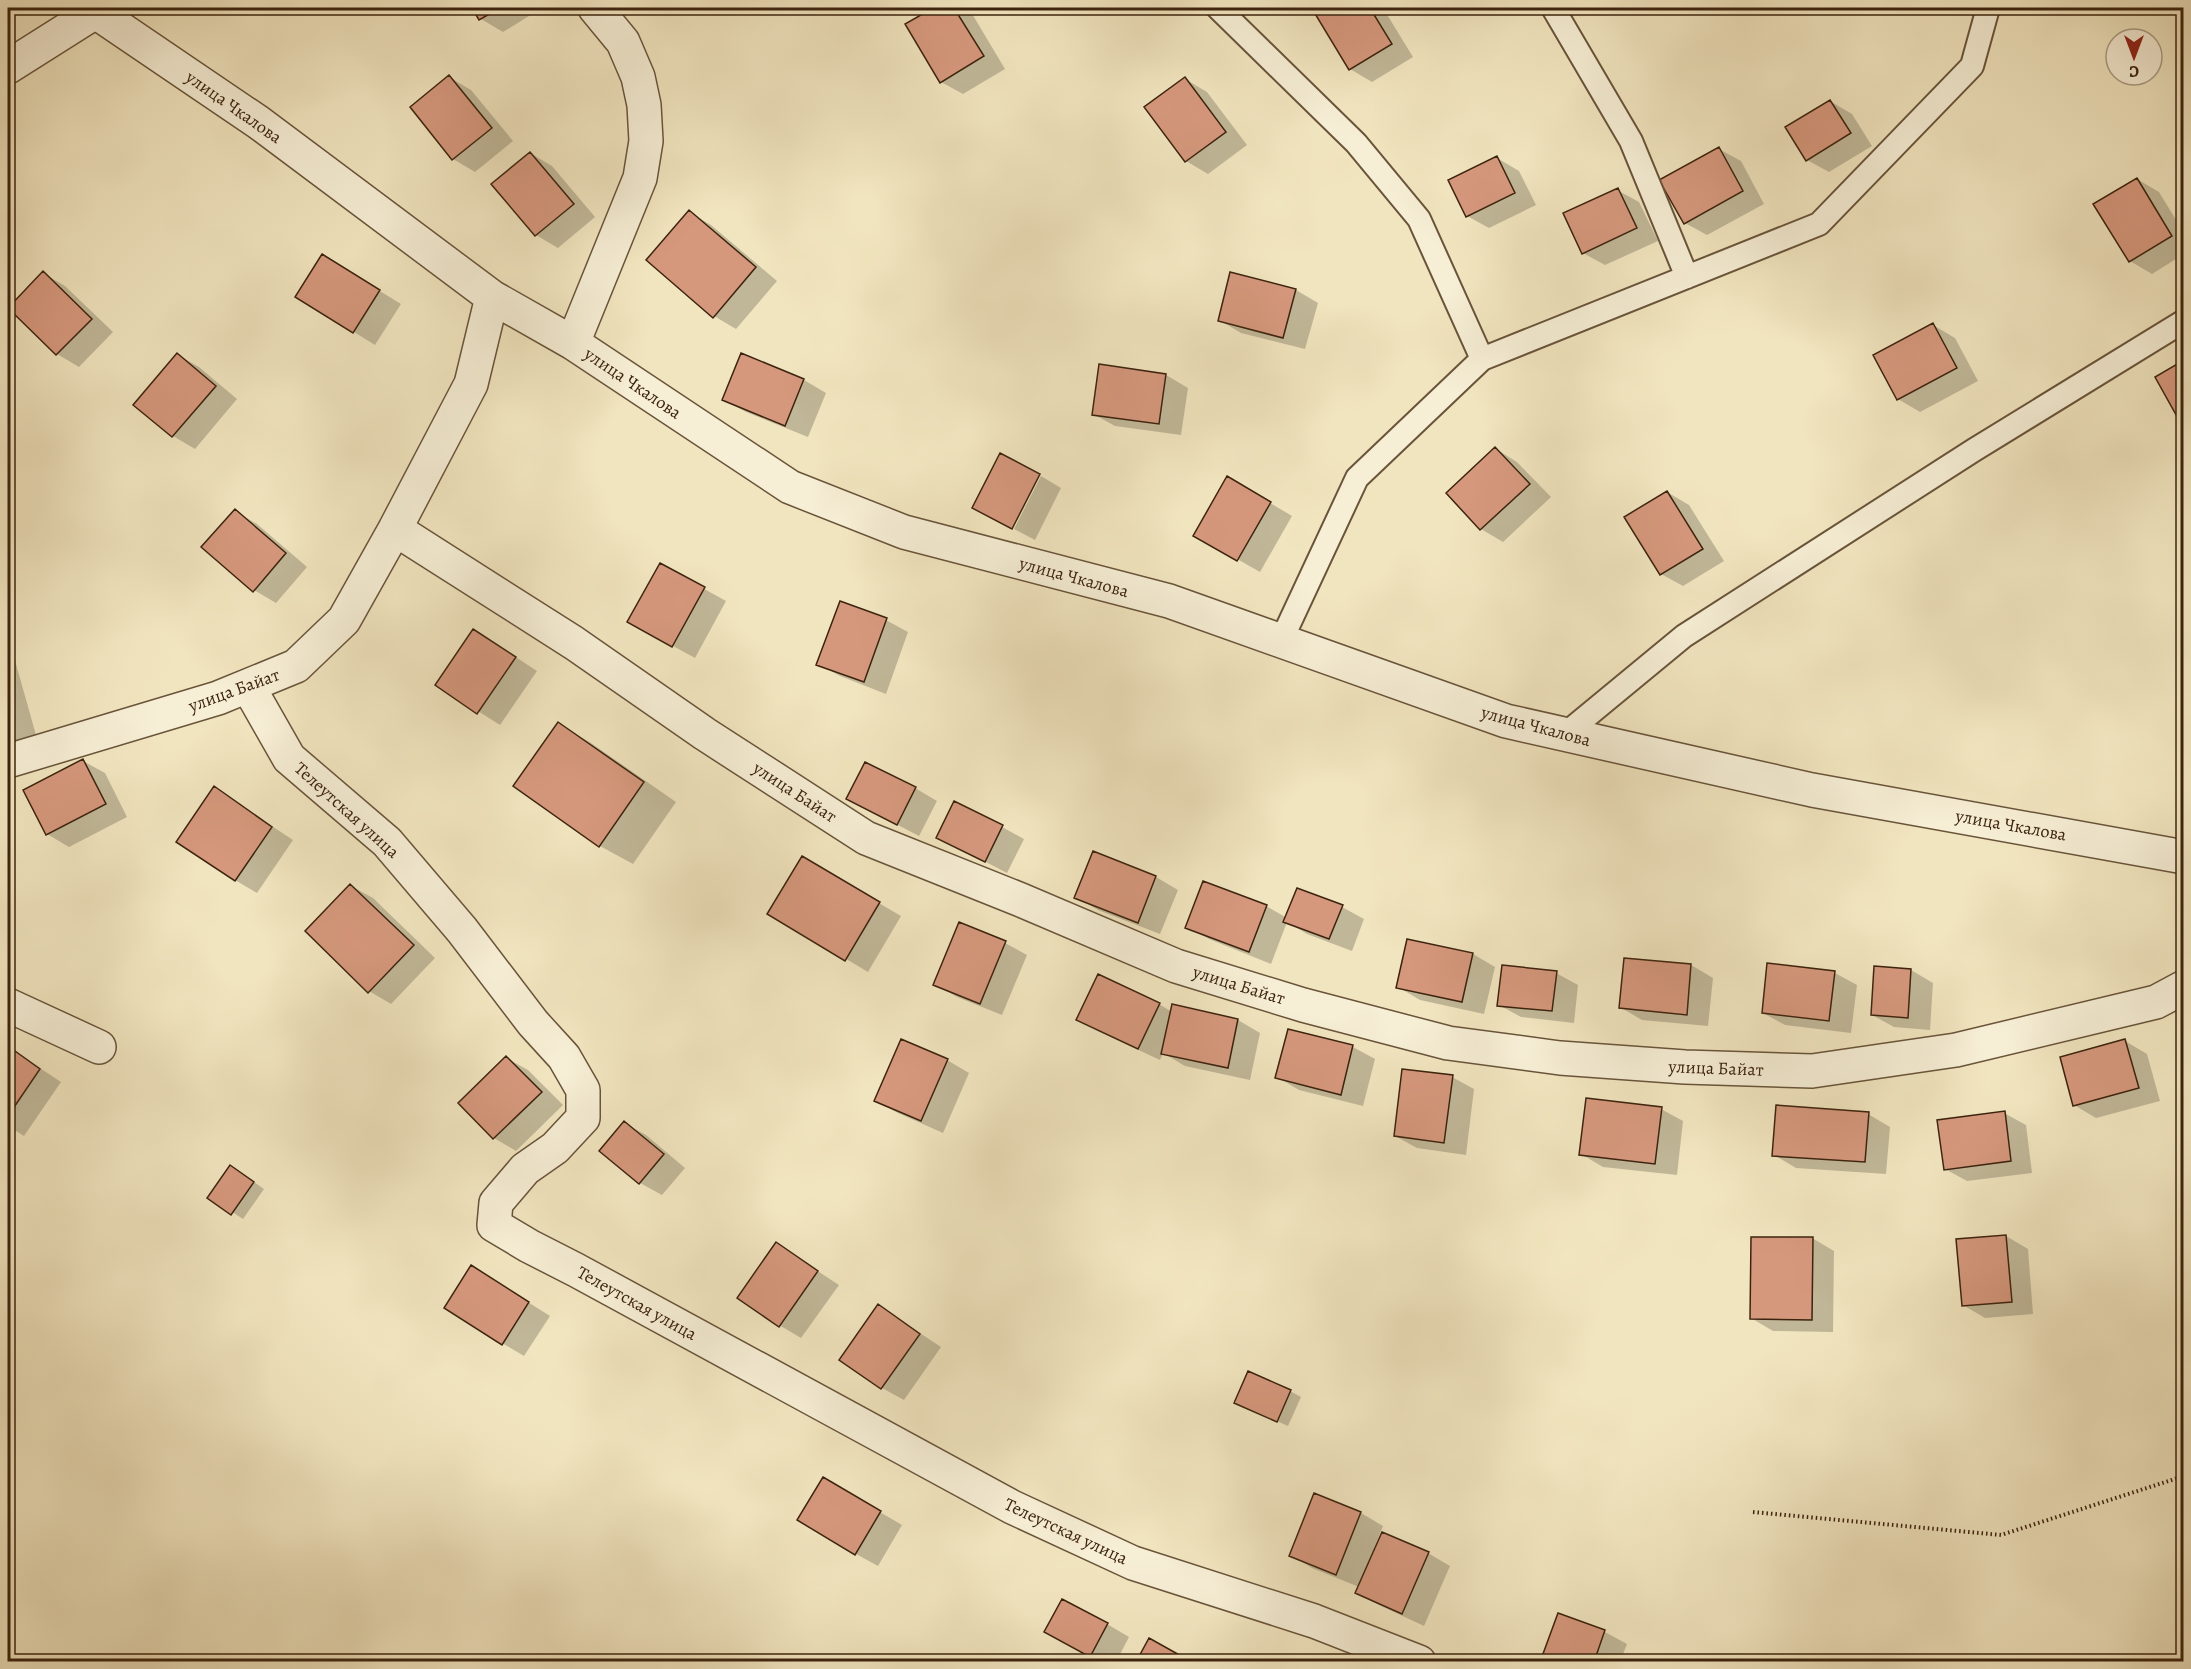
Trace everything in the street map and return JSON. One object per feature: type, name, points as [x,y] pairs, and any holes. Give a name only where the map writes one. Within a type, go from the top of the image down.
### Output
[{"type":"street","points":[[573,343],[640,178],[646,141],[644,105],[638,77],[623,42],[595,8]]},
{"type":"street","points":[[8,67],[92,10]]},
{"type":"street","name":"улица Чкалова","points":[[92,10],[258,122],[492,297],[573,343],[790,487],[904,532],[1169,601],[1506,721],[1812,790],[2184,857]]},
{"type":"street","name":"улица Байат","points":[[8,760],[218,698],[296,666],[344,620],[395,529],[471,384],[492,297]]},
{"type":"street","name":"улица Байат","points":[[395,529],[564,637],[705,734],[866,838],[1021,900],[1176,966],[1303,1005],[1448,1043],[1560,1058],[1685,1067],[1812,1071],[1956,1050],[2156,1002],[2184,987]]},
{"type":"street","name":"Телеутская улица","points":[[248,686],[289,758],[387,842],[462,930],[533,1023],[564,1057],[583,1090],[583,1118],[555,1148],[525,1169],[496,1203],[494,1225],[1022,1512],[1133,1563],[1314,1621],[1419,1662]]},
{"type":"street","points":[[8,1005],[99,1047]]},
{"type":"lane","points":[[1218,8],[1356,143],[1419,219],[1482,359]]},
{"type":"lane","points":[[1553,8],[1631,141],[1687,277]]},
{"type":"lane","points":[[1281,641],[1357,478],[1482,359],[1819,224],[1972,66],[1988,8]]},
{"type":"lane","points":[[1564,735],[1684,636],[1974,450],[2184,321]]},
{"type":"path","points":[[1754,1512],[2001,1535],[2184,1476]]},
{"type":"building","points":[[472,8],[500,8],[479,20]]},
{"type":"building","points":[[933,8],[954,8],[984,56],[940,83],[905,24]]},
{"type":"building","points":[[1322,8],[1370,8],[1392,44],[1349,70],[1314,12]]},
{"type":"building","points":[[449,75],[492,128],[452,160],[410,107]]},
{"type":"building","points":[[1185,77],[1226,132],[1185,162],[1144,107]]},
{"type":"building","points":[[1830,100],[1851,133],[1806,161],[1785,127]]},
{"type":"building","points":[[1719,147],[1743,191],[1684,224],[1659,180]]},
{"type":"building","points":[[530,152],[574,204],[535,236],[491,184]]},
{"type":"building","points":[[1497,156],[1515,193],[1466,217],[1448,180]]},
{"type":"building","points":[[2137,178],[2172,236],[2129,262],[2093,204]]},
{"type":"building","points":[[1618,188],[1637,228],[1582,254],[1563,213]]},
{"type":"building","points":[[689,210],[756,267],[713,318],[646,260]]},
{"type":"building","points":[[322,254],[380,290],[353,333],[295,297]]},
{"type":"building","points":[[43,271],[92,319],[56,355],[8,308]]},
{"type":"building","points":[[1230,272],[1296,289],[1283,338],[1218,321]]},
{"type":"building","points":[[1933,323],[1957,368],[1897,400],[1873,355]]},
{"type":"building","points":[[177,353],[216,386],[172,437],[133,405]]},
{"type":"building","points":[[741,353],[804,379],[785,426],[722,400]]},
{"type":"building","points":[[2184,360],[2184,429],[2155,377]]},
{"type":"building","points":[[1099,364],[1166,374],[1159,424],[1092,415]]},
{"type":"building","points":[[1495,447],[1530,484],[1480,530],[1446,493]]},
{"type":"building","points":[[1000,453],[1040,474],[1012,529],[972,508]]},
{"type":"building","points":[[1227,476],[1271,502],[1237,561],[1193,536]]},
{"type":"building","points":[[1667,491],[1703,549],[1660,575],[1624,517]]},
{"type":"building","points":[[235,509],[286,553],[253,592],[201,547]]},
{"type":"building","points":[[660,563],[705,587],[672,647],[627,622]]},
{"type":"building","points":[[840,601],[887,618],[864,682],[816,665]]},
{"type":"building","points":[[473,629],[516,657],[477,714],[435,685]]},
{"type":"building","points":[[8,698],[14,723],[8,725]]},
{"type":"building","points":[[558,722],[644,782],[599,847],[513,786]]},
{"type":"building","points":[[83,759],[106,804],[46,835],[23,790]]},
{"type":"building","points":[[865,762],[916,787],[897,825],[846,799]]},
{"type":"building","points":[[214,786],[272,827],[235,881],[176,842]]},
{"type":"building","points":[[954,801],[1003,825],[985,862],[936,838]]},
{"type":"building","points":[[1093,851],[1156,876],[1138,923],[1074,898]]},
{"type":"building","points":[[802,856],[880,902],[845,961],[767,914]]},
{"type":"building","points":[[1203,881],[1267,905],[1249,952],[1185,928]]},
{"type":"building","points":[[350,884],[414,945],[368,993],[305,931]]},
{"type":"building","points":[[1297,888],[1343,905],[1329,939],[1283,922]]},
{"type":"building","points":[[959,922],[1006,941],[980,1004],[933,985]]},
{"type":"building","points":[[1407,939],[1473,953],[1462,1002],[1396,988]]},
{"type":"building","points":[[1624,958],[1691,964],[1687,1015],[1619,1008]]},
{"type":"building","points":[[1767,963],[1835,971],[1829,1021],[1762,1013]]},
{"type":"building","points":[[1502,965],[1557,971],[1552,1011],[1497,1006]]},
{"type":"building","points":[[1874,966],[1911,969],[1908,1018],[1871,1015]]},
{"type":"building","points":[[1098,974],[1160,1003],[1138,1049],[1076,1020]]},
{"type":"building","points":[[1172,1004],[1238,1019],[1228,1068],[1161,1054]]},
{"type":"building","points":[[1288,1029],[1353,1045],[1341,1095],[1275,1078]]},
{"type":"building","points":[[901,1039],[948,1059],[921,1121],[874,1101]]},
{"type":"building","points":[[2125,1039],[2139,1088],[2073,1106],[2060,1057]]},
{"type":"building","points":[[8,1046],[40,1069],[8,1116]]},
{"type":"building","points":[[506,1056],[542,1092],[493,1139],[458,1103]]},
{"type":"building","points":[[1402,1069],[1453,1075],[1444,1143],[1394,1136]]},
{"type":"building","points":[[1586,1098],[1662,1107],[1655,1164],[1579,1155]]},
{"type":"building","points":[[1776,1105],[1869,1112],[1865,1162],[1772,1156]]},
{"type":"building","points":[[2005,1111],[2011,1161],[1944,1170],[1937,1120]]},
{"type":"building","points":[[624,1121],[664,1154],[639,1184],[599,1151]]},
{"type":"building","points":[[230,1165],[254,1182],[231,1215],[207,1198]]},
{"type":"building","points":[[2006,1235],[2012,1302],[1962,1306],[1956,1239]]},
{"type":"building","points":[[1751,1237],[1813,1237],[1812,1320],[1750,1319]]},
{"type":"building","points":[[776,1242],[818,1271],[779,1327],[737,1298]]},
{"type":"building","points":[[471,1265],[529,1302],[502,1345],[444,1308]]},
{"type":"building","points":[[878,1304],[920,1334],[881,1389],[839,1360]]},
{"type":"building","points":[[1248,1371],[1291,1390],[1277,1422],[1234,1403]]},
{"type":"building","points":[[823,1477],[881,1511],[855,1555],[797,1520]]},
{"type":"building","points":[[1314,1493],[1361,1512],[1336,1575],[1289,1556]]},
{"type":"building","points":[[1382,1532],[1429,1552],[1402,1614],[1355,1593]]},
{"type":"building","points":[[1062,1599],[1108,1623],[1090,1657],[1044,1632]]},
{"type":"building","points":[[1558,1613],[1605,1630],[1594,1662],[1540,1662]]},
{"type":"building","points":[[1149,1638],[1192,1662],[1136,1662]]}]
